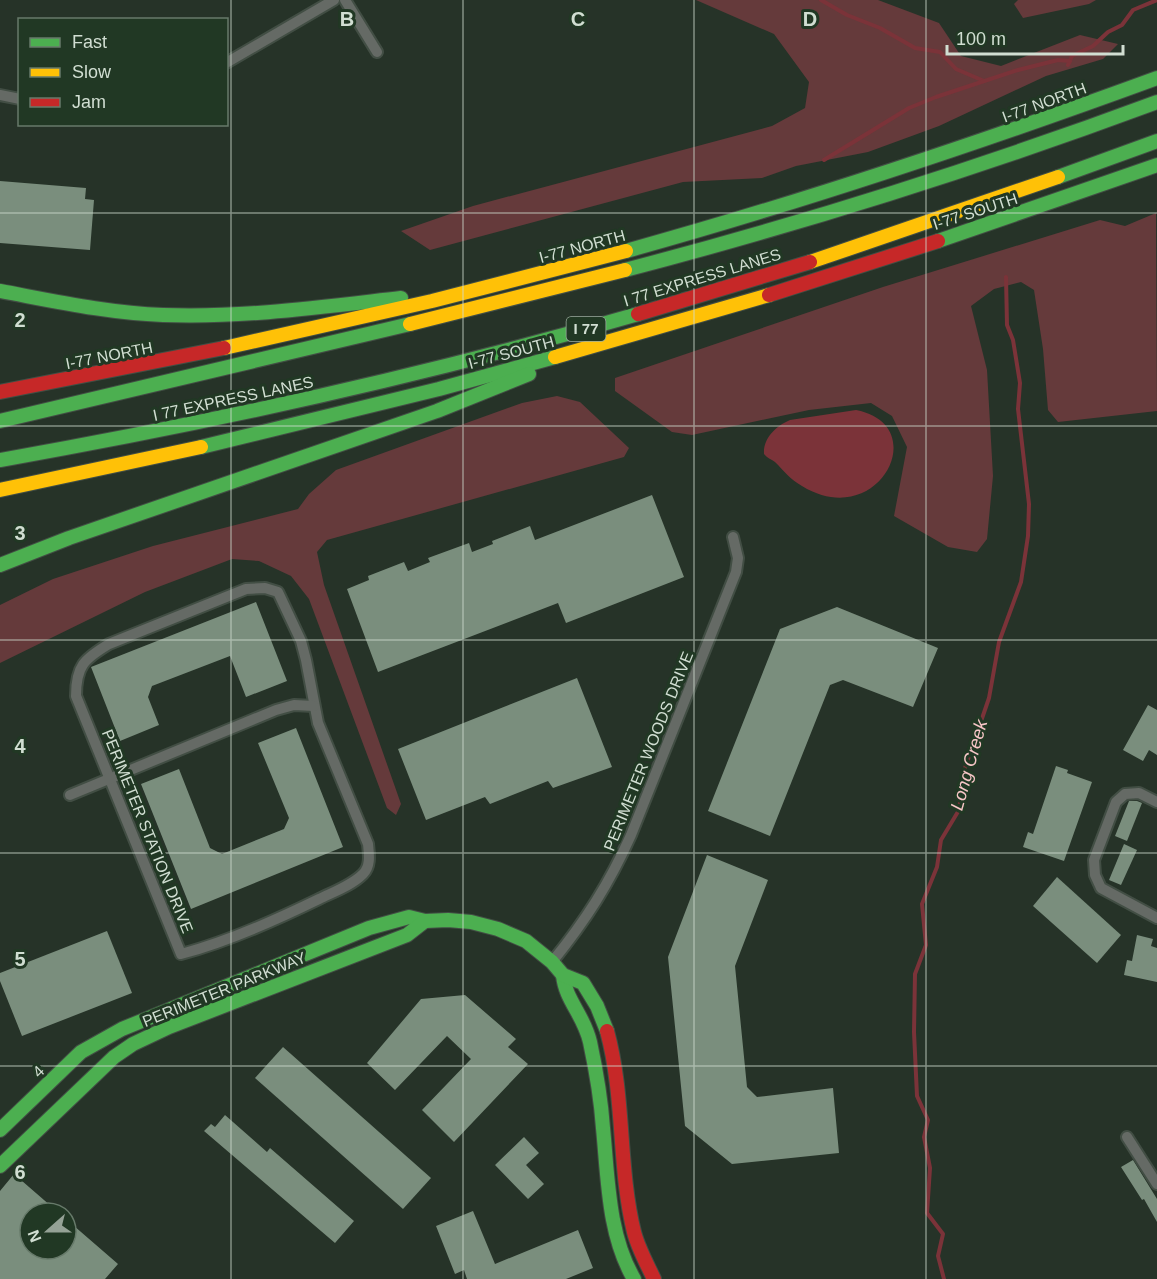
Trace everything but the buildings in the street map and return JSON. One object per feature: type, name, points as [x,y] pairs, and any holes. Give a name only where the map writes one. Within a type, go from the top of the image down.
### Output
[{"type":"main road","name":"I-77 NORTH","points":[[0,392],[272,338],[481,289],[688,234],[827,192],[985,140],[1157,78]]},
{"type":"main road","name":"I 77 EXPRESS LANES","points":[[0,422],[485,307],[694,252],[930,182],[1157,102]]},
{"type":"main road","name":"I 77 EXPRESS LANES","points":[[0,460],[356,389],[534,343],[683,301],[848,250],[1001,198],[1157,141]]},
{"type":"main road","name":"I-77 SOUTH","points":[[0,490],[172,453],[360,408],[608,342],[874,261],[1157,165]]},
{"type":"main road","points":[[0,291],[92,307],[152,314],[192,315],[291,311],[481,289]]},
{"type":"main road","points":[[0,565],[69,538],[437,411],[608,342]]},
{"type":"main road","name":"PERIMETER PARKWAY","points":[[71,1061],[81,1052],[122,1029],[369,928],[409,917],[425,921],[471,922],[498,929],[526,941],[552,962],[563,975],[583,983],[597,1006],[608,1033],[619,1093],[627,1189],[634,1234],[654,1279]]},
{"type":"main road","name":"PERIMETER PARKWAY","points":[[0,1166],[89,1079],[133,1044],[169,1027],[407,935],[425,921]]},
{"type":"main road","name":"PERIMETER PARKWAY","points":[[563,975],[564,990],[584,1020],[597,1069],[609,1196],[618,1243],[627,1269],[634,1279]]},
{"type":"main road","name":"4","points":[[0,1130],[71,1061]]},
{"type":"street","points":[[228,62],[334,0]]},
{"type":"street","points":[[345,0],[377,52]]},
{"type":"street","points":[[0,95],[18,99]]},
{"type":"street","name":"PERIMETER WOODS DRIVE","points":[[552,962],[602,895],[631,835],[736,572],[738,558],[734,537]]},
{"type":"street","name":"PERIMETER STATION DRIVE","points":[[265,588],[278,592],[301,641],[314,706],[327,745],[368,844],[370,861],[364,873],[346,886],[303,907],[201,949],[181,954],[109,778],[76,696],[76,678],[82,664],[109,644],[246,589],[265,588]]},
{"type":"street","points":[[70,795],[276,710],[294,705],[314,706]]},
{"type":"street","points":[[1157,802],[1139,793],[1125,794],[1116,802],[1094,860],[1095,874],[1101,888],[1157,918]]},
{"type":"street","points":[[1127,1137],[1157,1184]]},
{"type":"shaded area","points":[[696,0],[878,0],[939,23],[961,56],[1001,66],[1080,35],[1118,44],[1103,59],[1046,76],[939,126],[868,152],[796,166],[762,178],[683,182],[430,250],[401,231],[473,206],[772,126],[805,108],[809,82],[774,34]]},
{"type":"shaded area","points":[[1018,0],[1096,0],[1089,4],[1023,18],[1014,4]]},
{"type":"shaded area","points":[[1156,213],[1157,411],[1058,422],[1048,410],[1043,349],[1034,290],[1021,282],[994,289],[971,306],[987,370],[993,476],[987,539],[977,552],[948,547],[894,516],[907,447],[892,416],[871,403],[809,410],[692,435],[672,432],[615,391],[615,378],[883,287],[1100,220],[1125,226]]},
{"type":"shaded area","points":[[557,396],[580,402],[629,448],[624,457],[327,540],[317,552],[324,585],[401,804],[396,815],[387,808],[309,599],[291,576],[259,561],[232,559],[145,592],[0,663],[0,605],[53,579],[153,546],[298,509],[309,494],[336,470],[522,403]]},
{"type":"shaded area","points":[[856,410],[879,419],[891,435],[893,453],[887,471],[873,487],[853,496],[829,497],[802,486],[764,454],[764,448],[771,433],[790,420]]},
{"type":"waterway","points":[[821,0],[847,15],[880,28],[915,48],[940,52],[956,69],[984,81]]},
{"type":"waterway","name":"Long Creek","points":[[1068,65],[1072,56],[1093,46],[1108,32],[1122,25],[1133,10],[1157,0]]},
{"type":"waterway","points":[[824,160],[909,108],[936,97],[1018,70],[1058,60],[1070,61]]},
{"type":"waterway","name":"Long Creek","points":[[944,1279],[938,1256],[943,1234],[927,1213],[930,1168],[924,1137],[928,1120],[917,1096],[914,1032],[915,974],[926,945],[922,904],[937,867],[941,840],[959,810],[964,771],[989,698],[999,642],[1021,582],[1028,536],[1029,504],[1018,409],[1020,383],[1013,340],[1007,325],[1006,277]]},
{"type":"traffic: fast","points":[[626,251],[893,170],[1157,78]]},
{"type":"traffic: fast","points":[[625,270],[893,193],[1157,102]]},
{"type":"traffic: fast","points":[[1058,177],[1157,141]]},
{"type":"traffic: fast","points":[[938,241],[1157,165]]},
{"type":"traffic: fast","points":[[0,291],[101,309],[142,314],[193,316],[312,308],[401,298]]},
{"type":"traffic: fast","points":[[0,460],[161,430],[321,396],[480,357],[638,314]]},
{"type":"traffic: fast","points":[[0,421],[410,324]]},
{"type":"traffic: fast","points":[[201,447],[439,389],[555,357]]},
{"type":"traffic: fast","points":[[0,565],[69,538],[437,411],[529,374]]},
{"type":"traffic: fast","points":[[0,1130],[81,1052],[122,1029],[369,928],[409,917],[425,921],[471,922],[498,929],[526,941],[552,962],[563,975],[583,983],[597,1006],[607,1031]]},
{"type":"traffic: fast","points":[[0,1166],[114,1057],[133,1044],[169,1027],[407,935],[425,921]]},
{"type":"traffic: fast","points":[[563,975],[567,992],[584,1024],[590,1042],[600,1095],[614,1225],[625,1262],[634,1279]]},
{"type":"traffic: slow","points":[[810,262],[1058,177]]},
{"type":"traffic: slow","points":[[224,348],[432,301],[626,251]]},
{"type":"traffic: slow","points":[[410,324],[625,270]]},
{"type":"traffic: slow","points":[[555,357],[769,295]]},
{"type":"traffic: slow","points":[[0,490],[201,447]]},
{"type":"traffic: jam","points":[[769,295],[938,241]]},
{"type":"traffic: jam","points":[[638,314],[810,262]]},
{"type":"traffic: jam","points":[[0,392],[224,348]]},
{"type":"traffic: jam","points":[[607,1031],[617,1081],[629,1207],[636,1238],[654,1279]]}]
